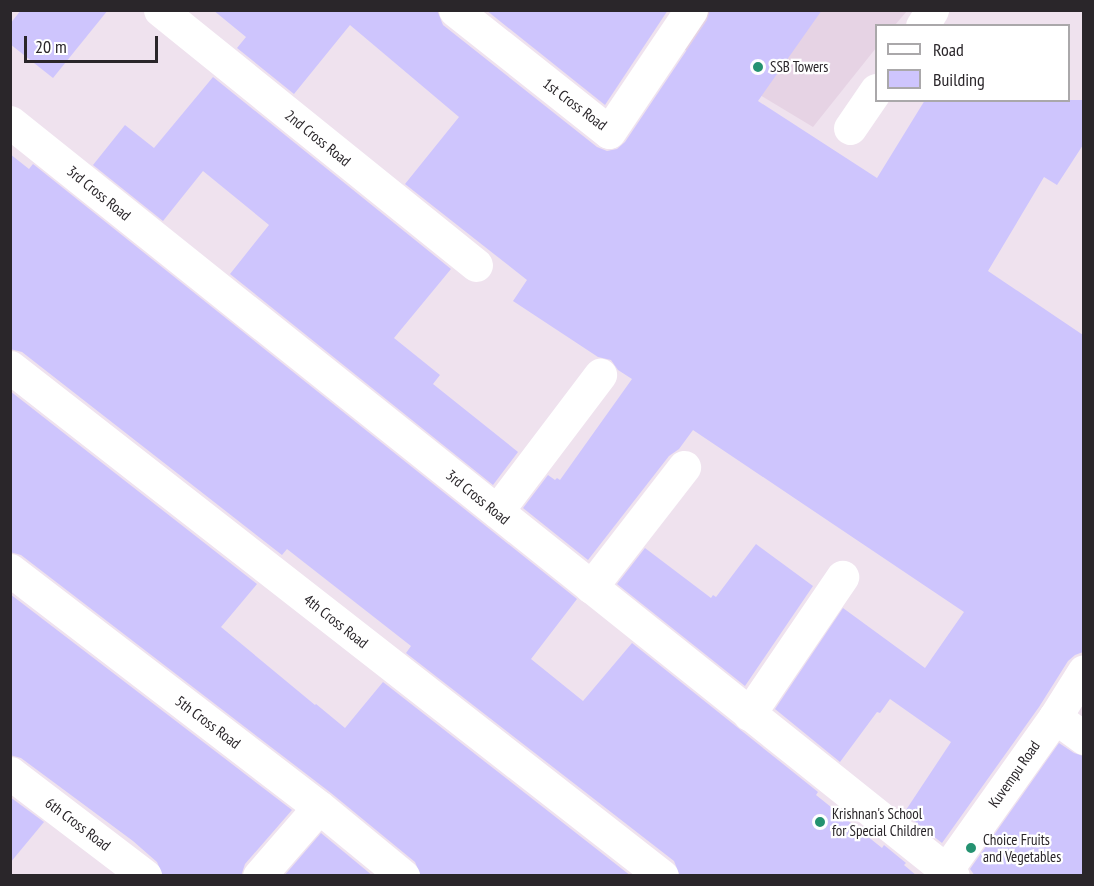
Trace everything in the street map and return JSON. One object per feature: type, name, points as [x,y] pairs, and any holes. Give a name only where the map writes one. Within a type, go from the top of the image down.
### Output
[{"type":"street","name":"2nd Cross Road","points":[[160,10],[476,265]]},
{"type":"street","name":"1st Cross Road","points":[[455,10],[609,132],[691,10]]},
{"type":"street","points":[[923,24],[932,10]]},
{"type":"street","points":[[850,128],[875,91]]},
{"type":"street","name":"3rd Cross Road","points":[[10,122],[947,874]]},
{"type":"street","name":"4th Cross Road","points":[[10,367],[662,876]]},
{"type":"street","points":[[497,511],[600,375]]},
{"type":"street","points":[[591,587],[684,467]]},
{"type":"street","name":"5th Cross Road","points":[[10,570],[319,807],[403,876]]},
{"type":"street","points":[[749,714],[842,577]]},
{"type":"street","name":"Kuvempu Road","points":[[947,874],[1055,717],[1083,671]]},
{"type":"street","points":[[1055,717],[1083,738]]},
{"type":"street","name":"6th Cross Road","points":[[10,773],[145,876]]},
{"type":"street","points":[[259,876],[319,807]]},
{"type":"shaded area","points":[[701,11],[907,11],[896,24],[875,24],[875,49],[813,127],[677,45]]},
{"type":"building","points":[[21,10],[108,10],[53,78],[10,44],[10,24]]},
{"type":"building","points":[[213,10],[437,10],[443,25],[597,147],[607,151],[617,149],[625,142],[707,20],[710,10],[822,10],[758,101],[877,178],[924,102],[1070,102],[1070,100],[1083,100],[1083,145],[1057,185],[1044,177],[988,271],[1083,335],[1083,652],[1068,661],[1039,707],[942,843],[904,813],[951,742],[890,699],[880,713],[877,712],[840,762],[775,709],[843,608],[925,668],[964,612],[693,430],[679,449],[669,456],[588,560],[523,508],[548,475],[555,480],[557,478],[560,480],[632,379],[618,370],[611,360],[598,357],[513,301],[527,280],[405,184],[459,117],[350,25],[294,94],[237,48],[246,37]]},
{"type":"building","points":[[486,10],[668,10],[605,105]]},
{"type":"building","points":[[213,77],[451,269],[394,338],[440,375],[433,384],[518,452],[493,485],[230,274],[269,225],[203,171],[163,221],[93,165],[125,125],[154,148]]},
{"type":"building","points":[[10,154],[29,169],[33,164],[577,599],[531,659],[583,701],[632,643],[818,792],[816,795],[882,848],[884,845],[906,863],[904,865],[917,876],[680,876],[674,861],[406,653],[411,646],[287,549],[282,555],[22,352],[10,349]]},
{"type":"building","points":[[10,391],[257,584],[221,627],[315,705],[345,728],[383,682],[631,876],[421,876],[415,862],[331,793],[21,555],[10,552]]},
{"type":"building","points":[[756,544],[813,586],[745,686],[617,584],[645,548],[711,598],[713,595],[716,597]]},
{"type":"building","points":[[10,594],[292,810],[245,864],[241,876],[163,876],[157,862],[133,841],[21,758],[10,755]]},
{"type":"building","points":[[1059,743],[1083,756],[1083,876],[975,876],[970,869]]},
{"type":"building","points":[[10,797],[44,822],[10,863]]},
{"type":"building","points":[[321,833],[373,876],[284,876]]},
{"type":"place","name":"SSB Towers","points":[[758,67]]},
{"type":"place","name":"Krishnan's School for Special Children","points":[[820,822]]},
{"type":"place","name":"Choice Fruits and Vegetables","points":[[971,848]]}]
